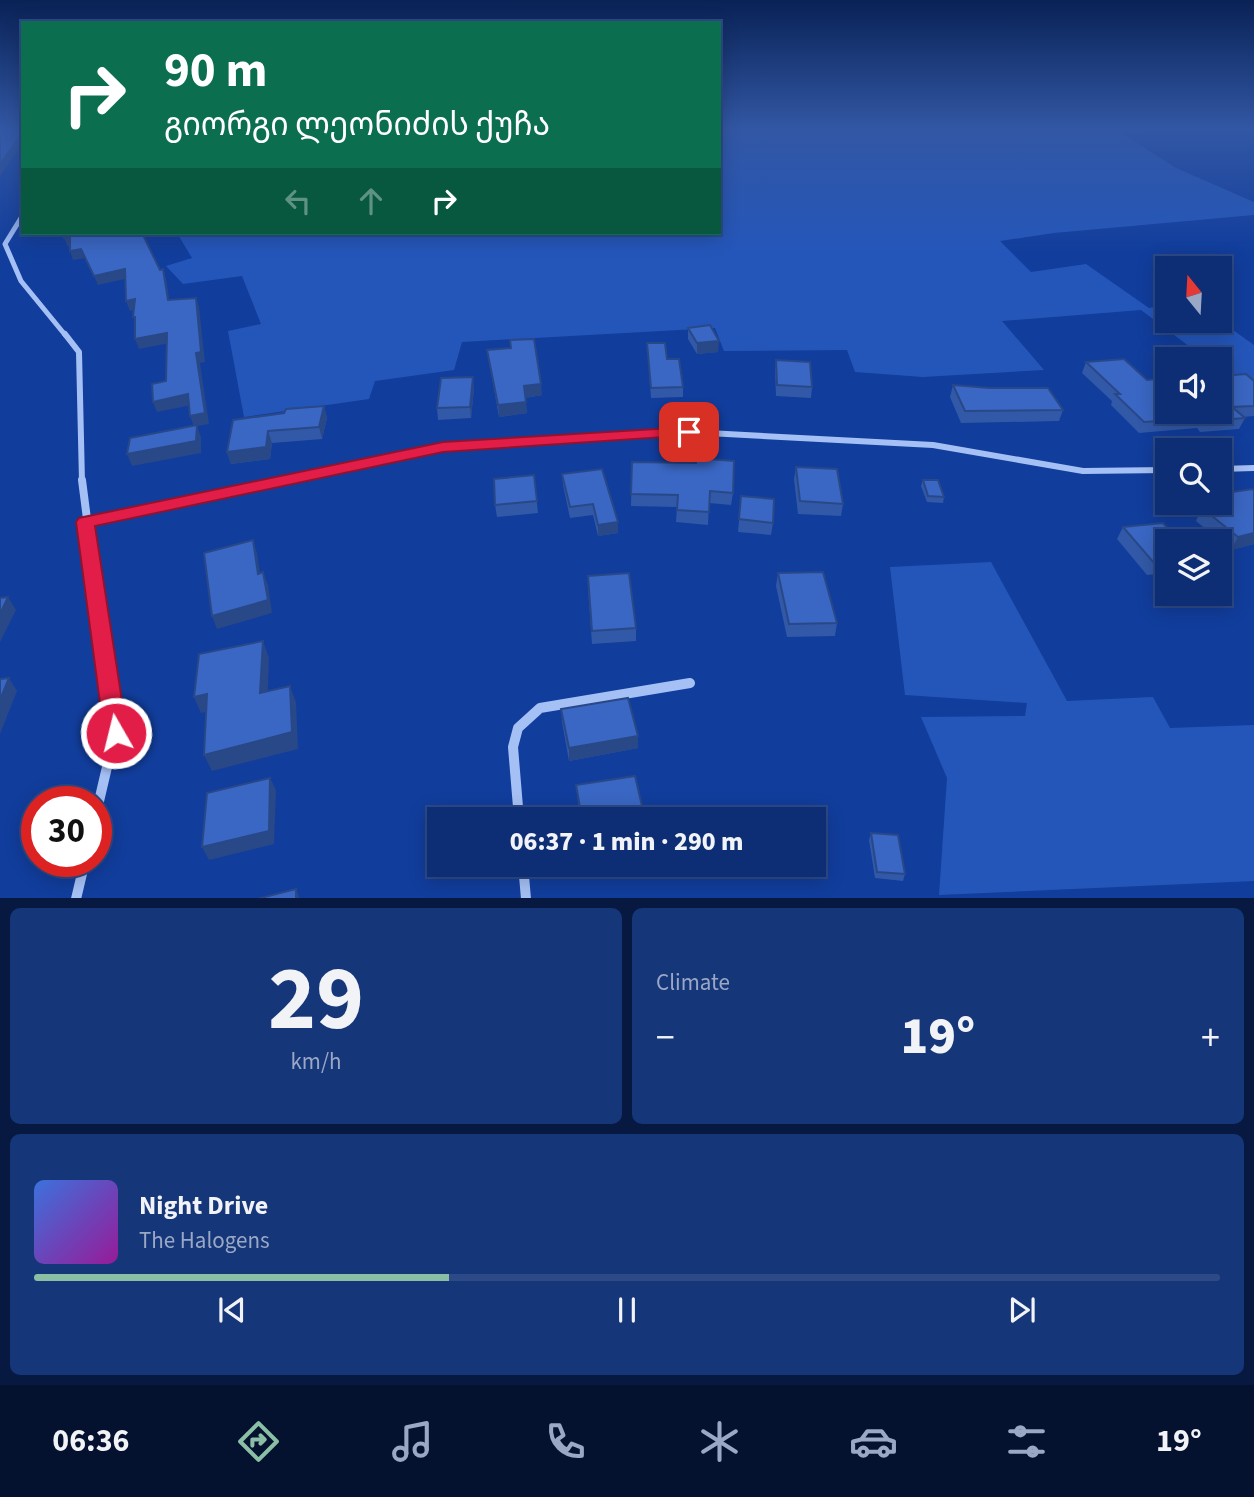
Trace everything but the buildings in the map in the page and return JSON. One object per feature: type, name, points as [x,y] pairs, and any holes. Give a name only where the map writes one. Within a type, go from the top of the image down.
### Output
[{"type":"street","points":[[21,218],[3,244],[21,281],[79,352],[79,448],[85,522],[116,733],[103,786]]},
{"type":"street","points":[[85,522],[443,447],[689,432],[933,445],[1083,471],[1155,470]]},
{"type":"street","points":[[1232,469],[1254,468]]},
{"type":"street","points":[[518,807],[513,747],[518,728],[540,708],[690,682]]},
{"type":"street","points":[[76,898],[81,877]]},
{"type":"street","points":[[524,877],[526,898]]},
{"type":"shaded area","points":[[721,170],[1180,170],[1254,202],[1254,215],[1054,233],[1000,241],[1031,272],[1086,264],[1149,308],[1155,307],[1155,321],[1141,310],[1002,321],[1044,370],[923,377],[855,372],[847,350],[724,351],[715,328],[462,342],[454,370],[375,381],[369,399],[244,417],[228,331],[261,324],[242,276],[183,284],[166,266],[192,258],[178,235],[721,235]]},
{"type":"shaded area","points":[[1232,329],[1254,345],[1254,394],[1232,378],[1232,347],[1190,347],[1172,333],[1232,333]]},
{"type":"shaded area","points":[[991,562],[1067,701],[1153,697],[1170,728],[1254,725],[1254,881],[939,895],[947,778],[921,717],[1025,716],[1027,703],[905,695],[890,567]]},
{"type":"route","points":[[116,733],[85,522],[443,447],[689,432]]}]
